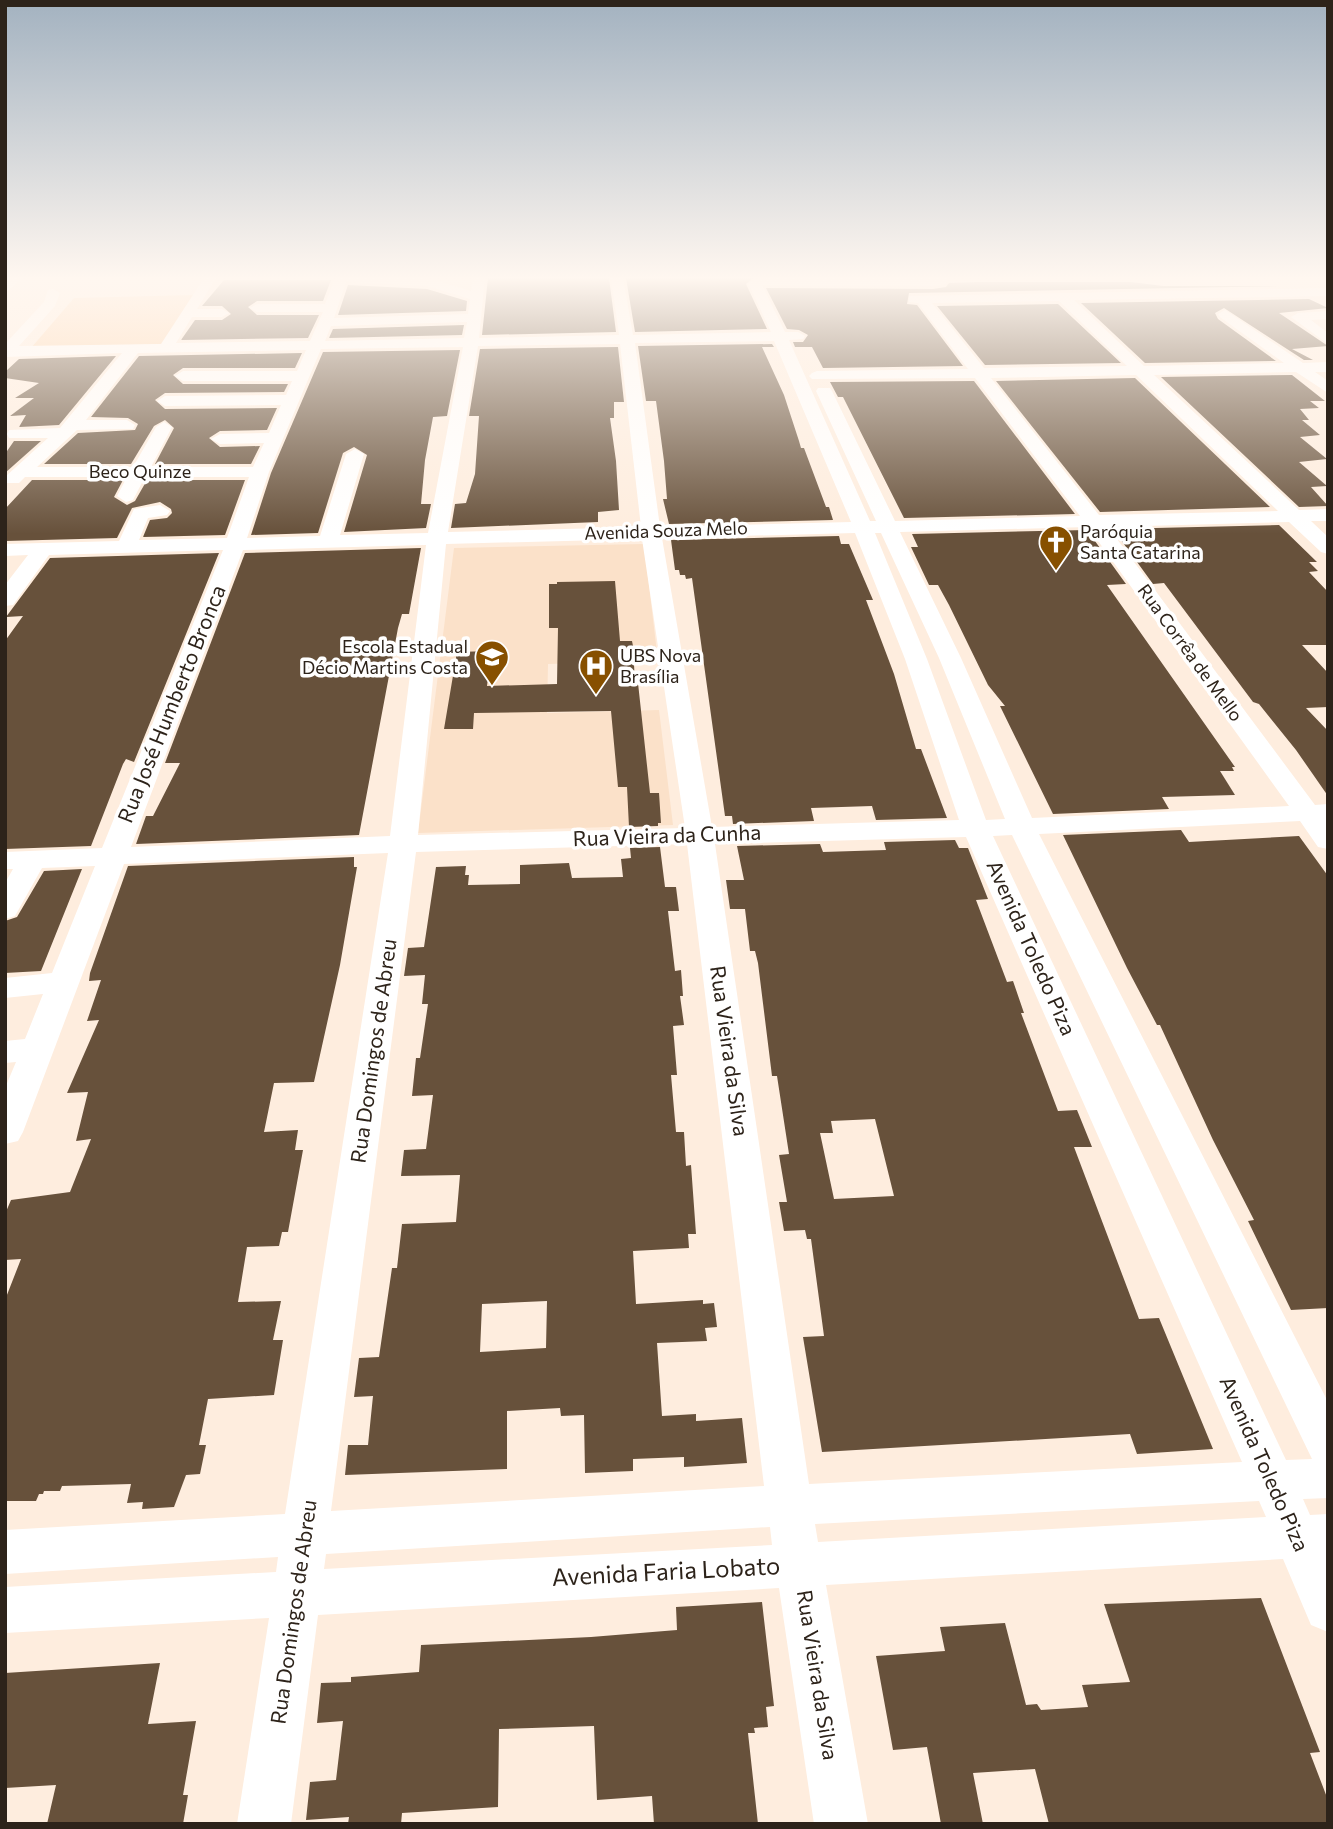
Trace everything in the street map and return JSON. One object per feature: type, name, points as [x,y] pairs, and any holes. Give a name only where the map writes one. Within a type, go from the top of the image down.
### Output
[{"type":"street","points":[[5,486],[68,429],[121,363]]},
{"type":"street","points":[[195,363],[301,376]]},
{"type":"street","name":"Rua José Humberto Bronca","points":[[9,1114],[21,1050],[63,982],[233,549],[260,472],[306,363]]},
{"type":"street","name":"Rua Domingos de Abreu","points":[[264,1824],[403,844],[437,542],[468,363]]},
{"type":"street","name":"Rua Vieira da Silva","points":[[630,363],[652,536],[700,835],[789,1504],[841,1824]]},
{"type":"street","name":"Avenida Toledo Piza","points":[[791,363],[876,530],[950,658],[1022,827],[1328,1447]]},
{"type":"street","name":"Avenida Toledo Piza","points":[[811,363],[876,530],[916,659],[976,829],[1273,1481],[1312,1536],[1328,1609]]},
{"type":"street","name":"Rua Corrêa de Mello","points":[[973,363],[1317,812],[1328,841]]},
{"type":"street","points":[[1135,363],[1328,548]]},
{"type":"street","points":[[1296,363],[1328,388]]},
{"type":"street","points":[[817,376],[1328,367]]},
{"type":"street","points":[[165,401],[184,406],[291,400]]},
{"type":"street","points":[[15,434],[127,425]]},
{"type":"street","points":[[126,496],[164,427]]},
{"type":"street","points":[[220,439],[275,438]]},
{"type":"street","points":[[328,541],[355,454]]},
{"type":"street","name":"Beco Quinze","points":[[19,472],[260,472]]},
{"type":"street","points":[[126,547],[141,513],[160,511]]},
{"type":"street","name":"Avenida Souza Melo","points":[[5,550],[41,554],[233,549],[1297,520],[1328,515]]},
{"type":"street","name":"Avenida Souza Melo","points":[[1297,520],[1328,524]]},
{"type":"street","name":"Avenida Souza Melo","points":[[5,559],[126,547],[233,549],[328,541],[437,542]]},
{"type":"street","points":[[5,600],[41,554]]},
{"type":"street","points":[[916,659],[950,658]]},
{"type":"street","name":"Rua Vieira da Cunha","points":[[19,860],[403,844],[976,829],[1317,812]]},
{"type":"street","points":[[5,910],[19,860]]},
{"type":"street","points":[[5,988],[63,982]]},
{"type":"street","points":[[1079,1055],[1133,1051]]},
{"type":"street","points":[[5,1552],[789,1504],[1328,1478]]},
{"type":"street","name":"Avenida Faria Lobato","points":[[5,1610],[1312,1536]]},
{"type":"shaded area","name":"Escola Estadual Décio Martins Costa","points":[[644,544],[658,661],[548,664],[547,713],[659,710],[673,825],[418,833],[454,548]]},
{"type":"building","points":[[14,363],[110,363],[59,425],[19,427],[26,415],[10,416],[34,398],[15,398],[39,383],[5,378],[5,372]]},
{"type":"building","points":[[133,363],[297,363],[295,368],[183,368],[173,375],[183,384],[288,384],[284,392],[165,393],[155,400],[165,409],[277,408],[267,430],[220,431],[209,438],[220,447],[260,446],[251,464],[155,464],[174,428],[165,420],[154,426],[131,464],[44,464],[78,433],[135,430],[138,424],[128,418],[91,417]]},
{"type":"building","points":[[318,363],[457,363],[447,416],[433,417],[421,504],[431,504],[426,528],[344,532],[367,455],[354,447],[343,453],[318,533],[251,535],[271,473]]},
{"type":"building","points":[[478,363],[620,363],[624,402],[614,402],[614,418],[610,418],[619,510],[598,512],[598,522],[451,528],[455,504],[466,503],[475,474],[479,416],[469,416]]},
{"type":"building","points":[[641,363],[769,363],[784,395],[801,448],[804,448],[833,520],[669,524],[663,499],[667,499],[656,401],[646,401]]},
{"type":"building","points":[[821,363],[961,363],[963,366],[823,368]]},
{"type":"building","points":[[984,363],[1097,363],[985,365]]},
{"type":"building","points":[[1292,375],[1325,401],[1310,401],[1319,408],[1300,409],[1309,420],[1302,420],[1320,435],[1300,437],[1327,459],[1299,462],[1327,486],[1311,487],[1328,506],[1299,507],[1161,377]]},
{"type":"building","points":[[1135,378],[1270,507],[1100,512],[996,381]]},
{"type":"building","points":[[974,381],[1075,514],[904,518],[843,397],[838,397],[830,382]]},
{"type":"building","points":[[14,441],[41,441],[5,473],[5,454]]},
{"type":"building","points":[[32,480],[123,480],[114,497],[127,505],[135,501],[147,480],[245,480],[225,535],[143,537],[150,520],[167,518],[172,513],[171,509],[160,502],[132,508],[117,538],[5,541],[5,509]]},
{"type":"building","points":[[1279,525],[1317,562],[1309,562],[1318,571],[1309,572],[1328,592],[1328,645],[1302,645],[1328,673],[1328,707],[1306,708],[1328,731],[1328,796],[1296,750],[1259,704],[1253,702],[1164,583],[1153,584],[1113,529]]},
{"type":"building","points":[[1087,530],[1126,584],[1107,585],[1235,767],[1232,767],[1234,771],[1220,771],[1235,795],[1162,797],[1169,809],[1053,814],[1000,706],[1005,706],[988,685],[938,585],[929,585],[911,547],[918,547],[912,534]]},
{"type":"building","points":[[839,536],[841,544],[849,544],[873,600],[866,600],[894,674],[916,749],[921,749],[947,818],[876,820],[872,806],[811,808],[814,821],[733,824],[732,816],[725,816],[692,578],[686,579],[685,575],[680,575],[679,570],[675,570],[671,540]]},
{"type":"building","points":[[421,548],[409,614],[402,614],[398,628],[359,835],[136,844],[146,816],[153,816],[180,763],[165,763],[245,553]]},
{"type":"building","points":[[219,553],[134,762],[126,759],[123,764],[91,846],[5,849],[5,641],[23,616],[6,617],[50,558]]},
{"type":"building","points":[[615,581],[620,641],[632,641],[633,646],[635,683],[638,683],[650,793],[659,793],[661,823],[658,823],[658,826],[629,827],[627,787],[618,787],[611,711],[474,713],[473,729],[444,729],[457,652],[491,651],[487,686],[557,684],[558,628],[549,628],[549,584]]},
{"type":"building","points":[[1181,830],[1189,842],[1299,836],[1328,876],[1328,1308],[1291,1310],[1248,1221],[1254,1220],[1213,1140],[1160,1025],[1157,1025],[1127,968],[1063,835]]},
{"type":"building","points":[[955,840],[959,848],[968,848],[988,899],[976,900],[1007,982],[1013,981],[1024,1013],[1021,1013],[1058,1111],[1077,1110],[1092,1147],[1074,1147],[1139,1319],[1159,1318],[1213,1449],[1137,1454],[1130,1434],[822,1452],[803,1337],[824,1336],[811,1239],[807,1239],[805,1230],[784,1231],[779,1202],[787,1202],[779,1155],[789,1154],[777,1076],[772,1076],[758,963],[755,951],[750,951],[745,909],[730,909],[726,880],[744,880],[737,846],[820,844],[823,852],[886,850],[884,842]],"holes":[[[875,1119],[894,1196],[834,1199],[820,1133],[833,1133],[831,1121]]]},
{"type":"building","points":[[660,847],[665,887],[676,887],[679,911],[668,911],[675,971],[681,970],[683,996],[680,996],[684,1025],[673,1026],[677,1075],[671,1075],[676,1132],[684,1132],[686,1166],[691,1165],[696,1234],[688,1234],[689,1248],[633,1251],[636,1304],[703,1300],[703,1304],[714,1303],[717,1327],[705,1328],[707,1341],[657,1343],[662,1416],[696,1414],[696,1421],[742,1418],[747,1463],[684,1467],[684,1457],[633,1459],[633,1471],[585,1473],[584,1415],[561,1416],[560,1408],[507,1411],[507,1469],[345,1475],[348,1445],[368,1445],[373,1396],[354,1397],[359,1358],[379,1357],[392,1268],[397,1268],[402,1224],[456,1222],[460,1175],[401,1176],[404,1150],[426,1149],[433,1095],[412,1096],[416,1058],[420,1058],[428,1004],[422,1004],[425,975],[404,976],[408,948],[424,947],[436,867],[466,866],[468,885],[520,884],[520,865],[569,863],[572,878],[623,877],[621,859],[631,858],[630,848]],"holes":[[[547,1301],[546,1348],[480,1352],[482,1304]]]},
{"type":"building","points":[[354,857],[354,867],[357,867],[340,965],[314,1082],[274,1083],[264,1132],[298,1130],[295,1150],[303,1150],[288,1232],[282,1232],[279,1246],[247,1247],[238,1302],[281,1301],[273,1340],[283,1340],[274,1395],[208,1399],[199,1445],[206,1445],[200,1474],[186,1475],[174,1507],[142,1509],[143,1502],[127,1503],[131,1484],[62,1486],[60,1491],[44,1491],[36,1501],[5,1501],[5,1300],[21,1259],[5,1260],[5,1214],[11,1200],[70,1192],[91,1139],[76,1141],[88,1092],[67,1093],[99,1020],[87,1021],[101,980],[89,981],[90,973],[128,866]]},
{"type":"building","points":[[82,869],[41,971],[5,973],[5,921],[17,917],[44,871]]},
{"type":"building","points":[[1261,1598],[1320,1752],[1310,1753],[1328,1800],[1328,1824],[1049,1824],[1035,1769],[973,1773],[983,1824],[941,1824],[927,1747],[893,1750],[876,1656],[945,1651],[940,1627],[1005,1623],[1026,1705],[1037,1704],[1041,1710],[1088,1707],[1082,1685],[1130,1682],[1104,1604]]},
{"type":"building","points":[[762,1602],[774,1706],[766,1707],[768,1727],[754,1728],[755,1733],[748,1733],[758,1824],[654,1824],[652,1796],[597,1800],[594,1726],[499,1729],[498,1807],[402,1813],[401,1824],[348,1824],[349,1817],[306,1820],[310,1782],[336,1780],[343,1721],[317,1723],[321,1683],[351,1682],[351,1677],[419,1672],[421,1645],[677,1630],[676,1607]]},
{"type":"building","points":[[160,1663],[148,1724],[196,1721],[183,1795],[188,1795],[183,1824],[47,1824],[56,1785],[5,1788],[5,1673]]},
{"type":"place","name":"Paróquia Santa Catarina","points":[[1056,572]]},
{"type":"place","name":"Escola Estadual Décio Martins Costa","points":[[492,687]]},
{"type":"place","name":"UBS Nova Brasília","points":[[596,696]]}]
